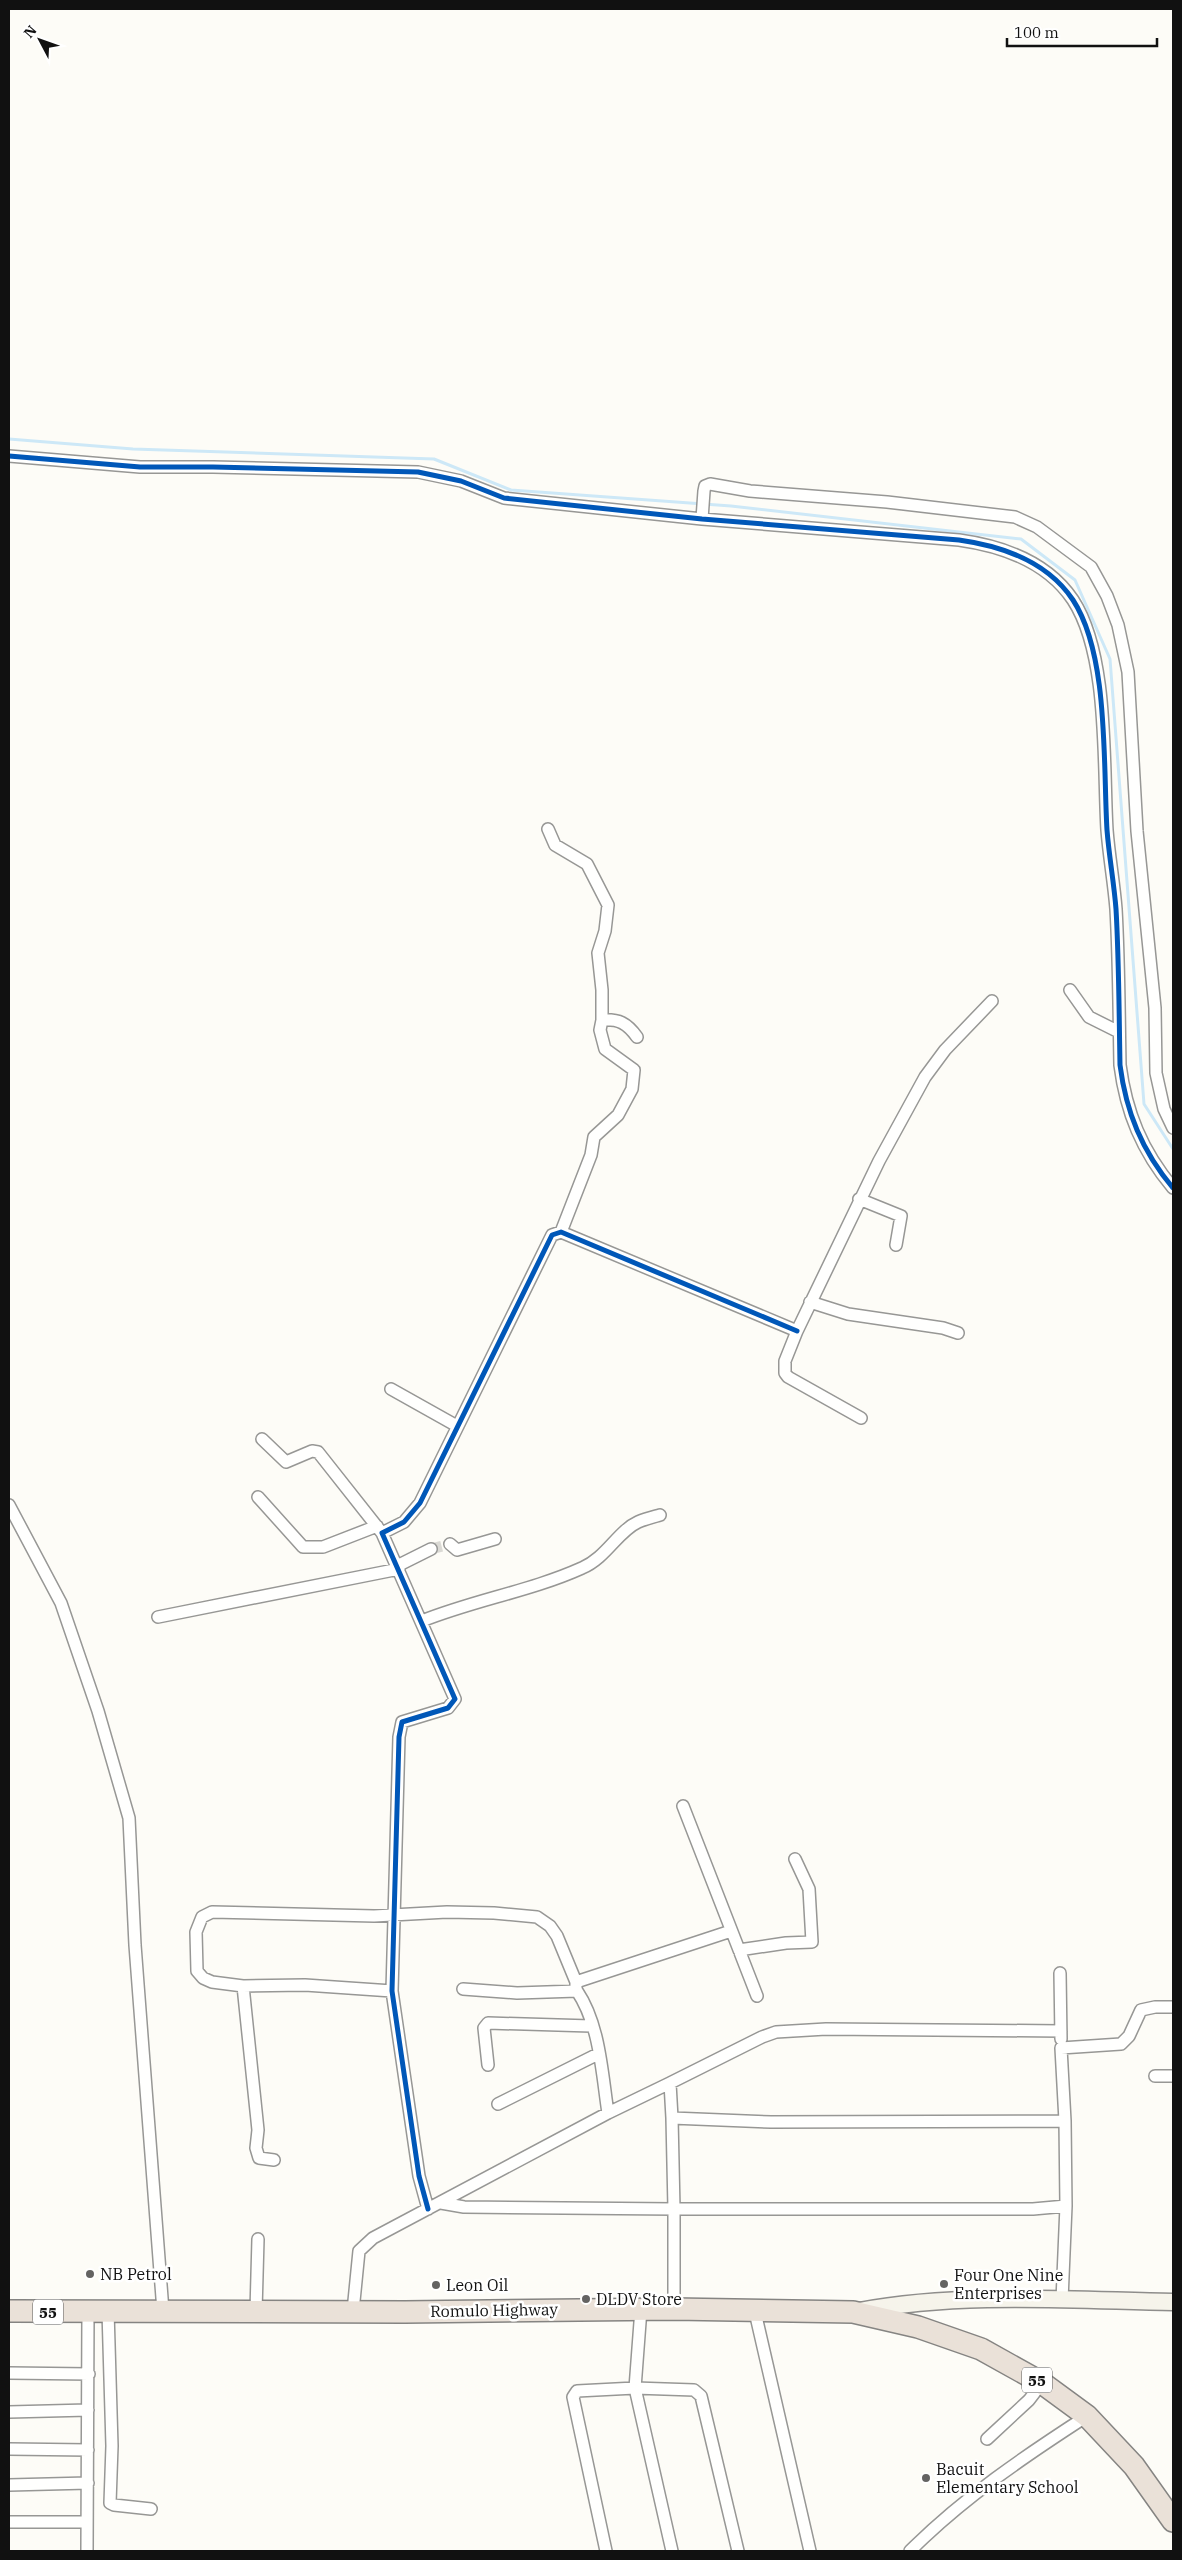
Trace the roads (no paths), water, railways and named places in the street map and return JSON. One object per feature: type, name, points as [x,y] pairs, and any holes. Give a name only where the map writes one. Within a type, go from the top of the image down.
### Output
[{"type":"highway","name":"Romulo Highway","points":[[9,2311],[674,2309],[755,2312],[853,2312],[918,2327],[981,2349],[1042,2383],[1087,2416],[1134,2466],[1173,2521]]},
{"type":"main road","points":[[853,2312],[894,2304],[942,2300],[1173,2302]]},
{"type":"street","points":[[9,456],[140,468],[214,467],[418,472],[461,481],[504,498],[702,515],[951,540],[991,546],[1023,557],[1056,581],[1072,599],[1089,637],[1100,694],[1108,831],[1116,908],[1120,1065],[1131,1118],[1156,1168],[1173,1188]]},
{"type":"street","points":[[702,515],[705,486],[710,484],[750,491],[887,502],[1015,517],[1037,527],[1091,567],[1107,596],[1118,625],[1127,665],[1135,759],[1137,831],[1155,1008],[1156,1073],[1164,1109],[1173,1128]]},
{"type":"street","points":[[548,829],[555,845],[587,864],[608,905],[605,931],[598,953],[602,1020],[600,1030],[605,1048],[634,1070],[632,1089],[618,1115],[594,1137],[591,1155],[561,1232]]},
{"type":"street","points":[[1070,990],[1089,1017],[1119,1032]]},
{"type":"street","points":[[860,1418],[788,1377],[785,1373],[785,1361],[810,1302],[859,1200],[926,1077],[945,1050],[992,1001]]},
{"type":"street","points":[[602,1020],[616,1019],[623,1022],[637,1037]]},
{"type":"street","points":[[859,1200],[900,1216],[896,1245]]},
{"type":"street","points":[[258,1497],[303,1547],[323,1547],[404,1522],[420,1503],[552,1235],[561,1232],[797,1331]]},
{"type":"street","points":[[810,1302],[848,1314],[944,1328],[958,1333]]},
{"type":"street","points":[[391,1389],[457,1426]]},
{"type":"street","points":[[262,1439],[286,1462],[312,1451],[318,1452],[379,1529],[455,1699],[448,1708],[408,1719],[400,1727],[392,1991],[419,2176],[428,2209]]},
{"type":"street","points":[[9,1505],[61,1603],[98,1711],[129,1818],[135,1944],[163,2311]]},
{"type":"street","points":[[422,1622],[452,1608],[584,1568],[598,1559],[637,1522],[660,1515]]},
{"type":"street","points":[[450,1544],[457,1550],[495,1539]]},
{"type":"street","points":[[158,1617],[398,1568],[431,1549]]},
{"type":"street","points":[[683,1806],[757,1996]]},
{"type":"street","points":[[739,1950],[786,1943],[812,1942],[809,1889],[795,1859]]},
{"type":"street","points":[[392,1991],[305,1985],[243,1986],[212,1982],[203,1978],[197,1971],[196,1932],[202,1917],[206,1914],[393,1915],[494,1913],[538,1917],[545,1921],[557,1936],[584,2004],[598,2054],[608,2113]]},
{"type":"street","points":[[463,1990],[517,1993],[576,1986],[731,1931]]},
{"type":"street","points":[[1060,1973],[1066,2206],[1062,2300]]},
{"type":"street","points":[[243,1986],[258,2130],[256,2152],[260,2158],[274,2160]]},
{"type":"street","points":[[1061,2048],[1120,2044],[1129,2036],[1144,2008],[1173,2007]]},
{"type":"street","points":[[488,2064],[484,2028],[488,2023],[591,2026]]},
{"type":"street","points":[[353,2311],[359,2252],[374,2238],[608,2113],[762,2037],[776,2032],[826,2029],[1061,2031]]},
{"type":"street","points":[[498,2104],[598,2054]]},
{"type":"street","points":[[1154,2076],[1173,2076]]},
{"type":"street","points":[[670,2083],[674,2209],[674,2309]]},
{"type":"street","points":[[672,2118],[771,2122],[1065,2121]]},
{"type":"street","points":[[441,2203],[474,2207],[674,2209],[1005,2209],[1066,2206]]},
{"type":"street","points":[[256,2311],[258,2239]]},
{"type":"street","points":[[641,2310],[635,2388],[672,2551]]},
{"type":"street","points":[[87,2551],[89,2374],[98,2312]]},
{"type":"street","points":[[98,2312],[112,2446],[110,2503],[151,2509]]},
{"type":"street","points":[[755,2312],[810,2551]]},
{"type":"street","points":[[9,2373],[89,2374]]},
{"type":"street","points":[[987,2439],[1029,2400],[1042,2383]]},
{"type":"street","points":[[606,2551],[573,2397],[576,2391],[635,2388],[694,2390],[701,2396],[738,2551]]},
{"type":"street","points":[[9,2412],[88,2410]]},
{"type":"street","points":[[910,2551],[934,2527],[1011,2465],[1087,2416]]},
{"type":"street","points":[[9,2449],[88,2450]]},
{"type":"street","points":[[9,2485],[88,2484]]},
{"type":"street","points":[[9,2522],[87,2522]]},
{"type":"waterway","points":[[9,439],[133,449],[434,459],[511,490],[731,506],[1021,539],[1075,580],[1110,659],[1144,1104],[1173,1149]]},
{"type":"tunnel","points":[[431,1549],[450,1544]]},
{"type":"place","name":"NB Petrol","points":[[90,2274]]},
{"type":"place","name":"Four One Nine Enterprises","points":[[944,2284]]},
{"type":"place","name":"Leon Oil","points":[[436,2285]]},
{"type":"place","name":"DLDV Store","points":[[586,2299]]},
{"type":"place","name":"Bacuit Elementary School","points":[[926,2478]]}]
